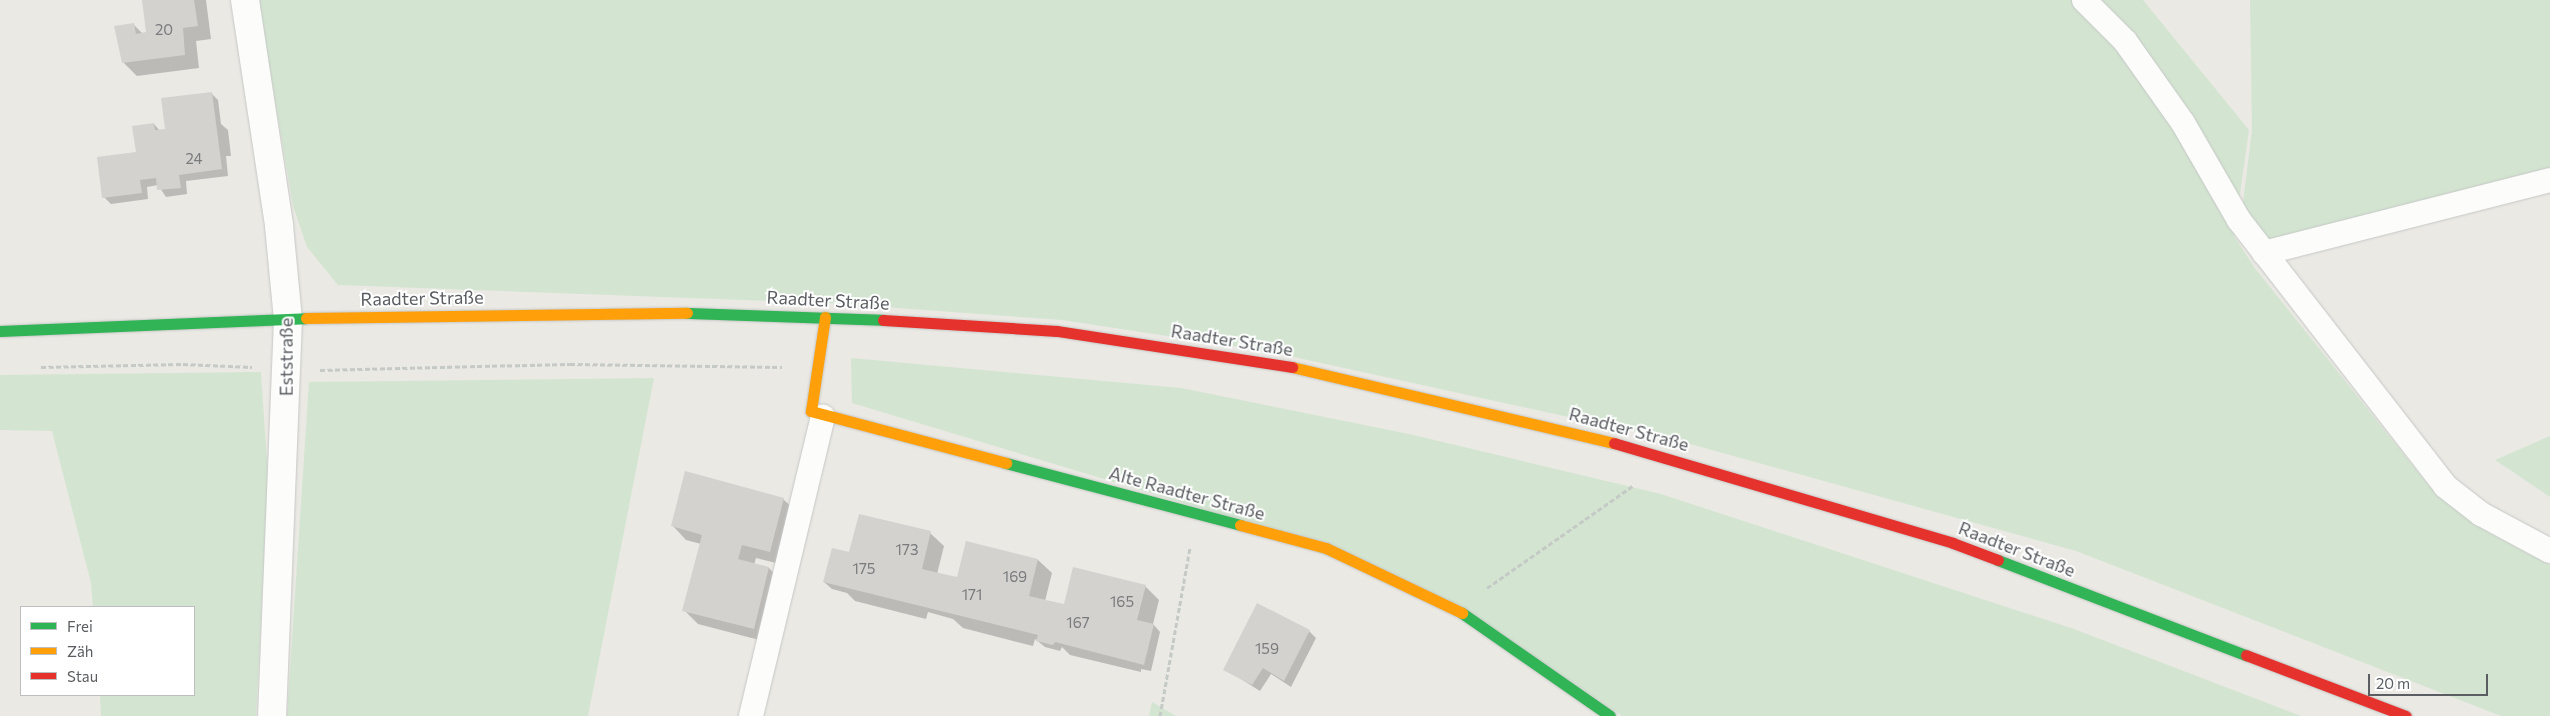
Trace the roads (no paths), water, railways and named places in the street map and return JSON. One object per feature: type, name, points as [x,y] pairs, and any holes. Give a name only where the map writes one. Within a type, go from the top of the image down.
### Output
[{"type":"main road","name":"Raadter Straße","points":[[0,331],[288,319],[640,311],[825,317],[1057,331],[1270,362],[1519,418],[1673,458],[1953,543],[2406,716]]},
{"type":"main road","points":[[823,417],[811,411],[825,317]]},
{"type":"main road","name":"Alte Raadter Straße","points":[[823,417],[1326,548],[1456,610],[1610,716]]},
{"type":"street","name":"Eststraße","points":[[245,0],[279,226],[288,319],[288,369],[272,716]]},
{"type":"lane","points":[[2084,0],[2125,41],[2178,116],[2239,220],[2445,486],[2481,514],[2550,551]]},
{"type":"lane","points":[[2264,253],[2550,180]]},
{"type":"lane","points":[[751,716],[823,417]]}]
